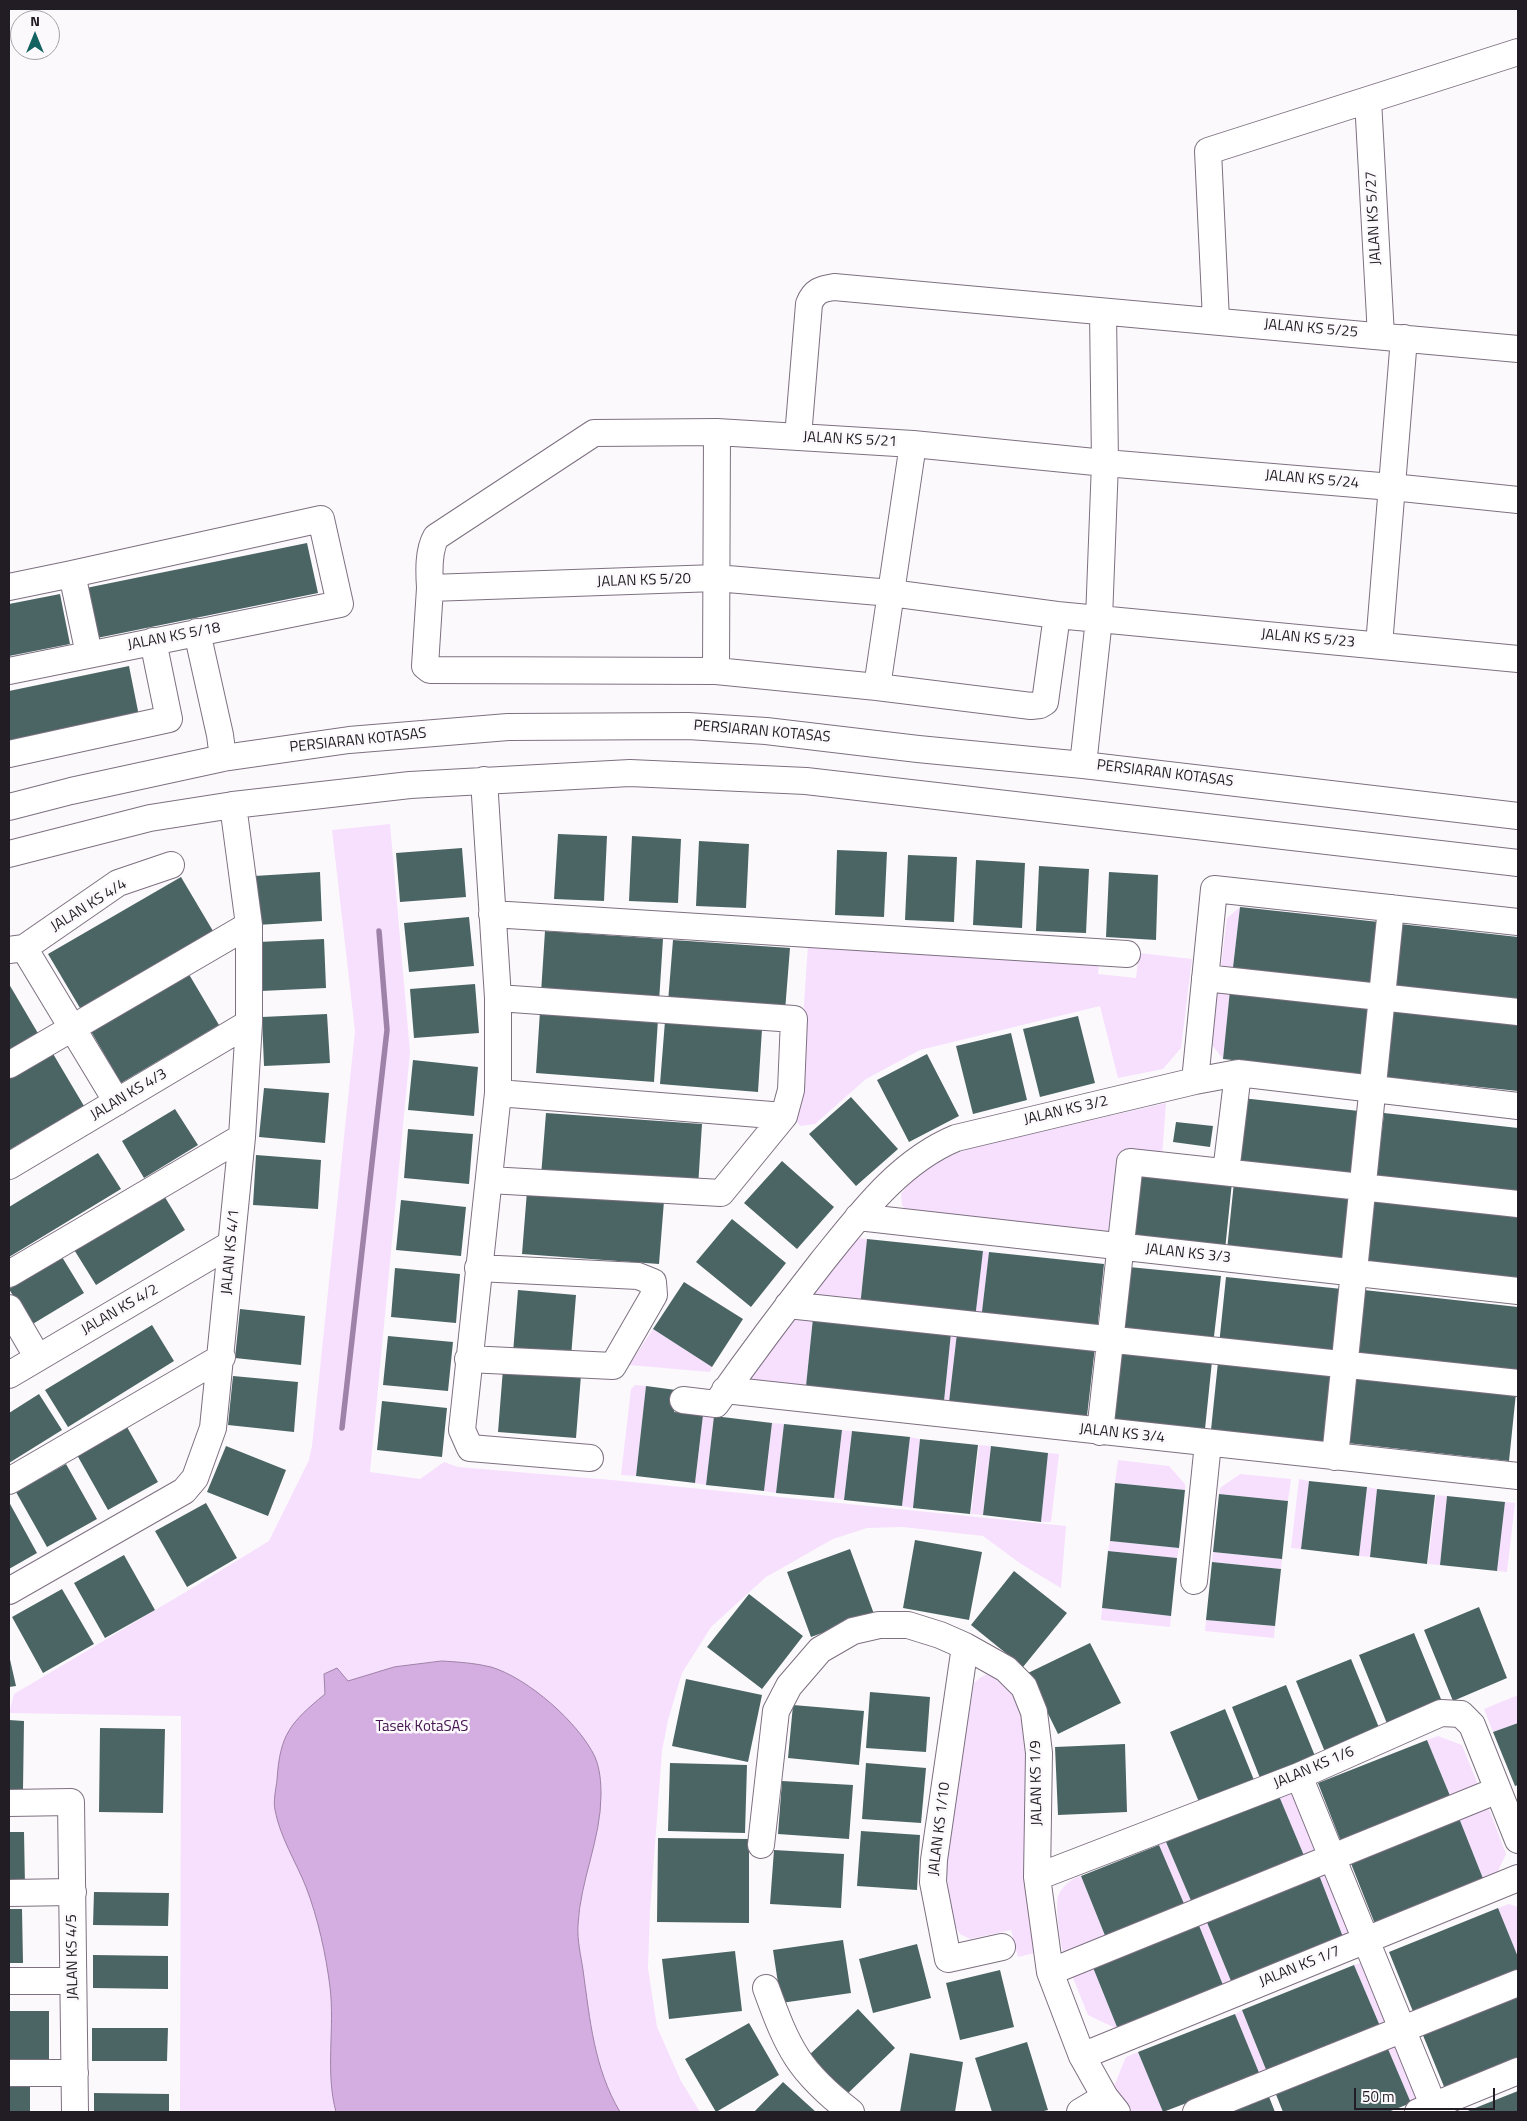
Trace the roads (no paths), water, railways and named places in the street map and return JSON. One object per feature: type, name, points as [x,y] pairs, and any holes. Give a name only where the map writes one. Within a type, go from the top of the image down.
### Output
[{"type":"street","points":[[1216,320],[1208,151],[1518,52]]},
{"type":"street","name":"JALAN KS 5/27","points":[[1368,100],[1393,337],[1392,487],[1379,645]]},
{"type":"street","name":"JALAN KS 5/25","points":[[798,437],[809,304],[813,294],[822,289],[834,287],[1103,312],[1216,320],[1518,349]]},
{"type":"street","points":[[1083,764],[1099,620],[1104,462],[1103,312]]},
{"type":"street","points":[[716,671],[717,432]]},
{"type":"street","name":"JALAN KS 5/21","points":[[430,588],[432,544],[436,537],[594,433],[717,432],[914,444],[1104,462]]},
{"type":"street","points":[[877,687],[914,444]]},
{"type":"street","name":"JALAN KS 5/24","points":[[1104,462],[1518,500]]},
{"type":"street","name":"JALAN KS 5/18","points":[[9,671],[340,604],[321,519],[72,574]]},
{"type":"street","points":[[9,587],[72,574],[89,654]]},
{"type":"street","name":"JALAN KS 5/20","points":[[430,588],[716,578],[891,593],[1099,620]]},
{"type":"street","points":[[430,588],[425,666],[430,670],[716,671],[877,687],[1031,706],[1046,702],[1057,615]]},
{"type":"street","name":"JALAN KS 5/23","points":[[1099,620],[1518,659]]},
{"type":"street","points":[[197,632],[220,735],[223,758]]},
{"type":"street","points":[[9,754],[169,719],[154,641]]},
{"type":"street","name":"PERSIARAN KOTASAS","points":[[9,807],[71,791],[223,758],[349,740],[508,727],[688,726],[766,731],[918,749],[1083,764],[1518,816]]},
{"type":"street","points":[[9,854],[150,818],[233,805],[410,785],[630,773],[806,781],[1518,863]]},
{"type":"street","points":[[484,780],[498,998],[498,1093],[468,1359],[462,1430],[470,1448],[590,1458]]},
{"type":"street","name":"JALAN KS 4/1","points":[[9,1591],[184,1491],[195,1478],[213,1428],[222,1357],[242,1137],[249,1023],[248,925],[233,805]]},
{"type":"street","name":"JALAN KS 4/4","points":[[16,949],[118,883],[171,865]]},
{"type":"street","points":[[1195,1081],[1214,889],[1518,922]]},
{"type":"street","points":[[1335,1457],[1391,908]]},
{"type":"street","points":[[492,914],[1127,954]]},
{"type":"street","points":[[9,1065],[248,925]]},
{"type":"street","points":[[16,949],[72,1028],[116,1102]]},
{"type":"street","points":[[1205,978],[1518,1012]]},
{"type":"street","points":[[489,1180],[721,1193],[784,1116],[790,1090],[794,1019],[498,998]]},
{"type":"street","name":"JALAN KS 4/3","points":[[9,1166],[249,1023]]},
{"type":"street","points":[[1226,1172],[1238,1072]]},
{"type":"street","name":"JALAN KS 3/2","points":[[683,1400],[716,1404],[788,1305],[858,1217],[910,1164],[940,1145],[990,1129],[1238,1072],[1518,1106]]},
{"type":"street","points":[[498,1093],[784,1116]]},
{"type":"street","points":[[9,1274],[242,1137]]},
{"type":"street","points":[[1100,1432],[1130,1162],[1518,1204]]},
{"type":"street","name":"JALAN KS 3/3","points":[[858,1217],[1518,1291]]},
{"type":"street","name":"JALAN KS 4/2","points":[[9,1375],[231,1244]]},
{"type":"street","points":[[468,1359],[613,1366],[654,1296],[653,1282],[638,1276],[478,1268]]},
{"type":"street","points":[[788,1305],[1518,1383]]},
{"type":"street","points":[[9,1308],[38,1358]]},
{"type":"street","points":[[9,1481],[222,1357]]},
{"type":"street","name":"JALAN KS 3/4","points":[[726,1390],[1518,1476]]},
{"type":"street","points":[[1194,1581],[1208,1443]]},
{"type":"street","name":"JALAN KS 1/9","points":[[762,1845],[776,1711],[789,1686],[820,1650],[853,1632],[879,1625],[908,1625],[940,1635],[965,1646],[1006,1669],[1024,1687],[1034,1712],[1040,1753],[1037,1877],[1050,1972],[1082,2056],[1111,2104]]},
{"type":"street","name":"JALAN KS 1/10","points":[[965,1646],[934,1860],[934,1882],[948,1959],[1002,1947]]},
{"type":"street","name":"JALAN KS 1/6","points":[[1037,1877],[1299,1776],[1441,1713],[1461,1714],[1472,1725],[1518,1840]]},
{"type":"street","points":[[1299,1776],[1402,2029],[1429,2110],[1518,2071]]},
{"type":"street","points":[[1050,1972],[1498,1790]]},
{"type":"street","name":"JALAN KS 4/5","points":[[9,1803],[71,1802],[75,2112]]},
{"type":"street","name":"JALAN KS 1/7","points":[[1082,2056],[1518,1878]]},
{"type":"street","points":[[9,1893],[73,1892]]},
{"type":"street","points":[[9,1981],[73,1980]]},
{"type":"street","points":[[1196,2112],[1518,1983]]},
{"type":"street","points":[[766,1988],[787,2043],[803,2068],[822,2090],[852,2112]]},
{"type":"street","points":[[9,2073],[75,2073]]},
{"type":"street","points":[[1080,2112],[1111,2104]]},
{"type":"waterway","points":[[342,1428],[387,1030],[379,931]]},
{"type":"park label","name":"Tasek KotaSAS","points":[[422,1727]]}]
